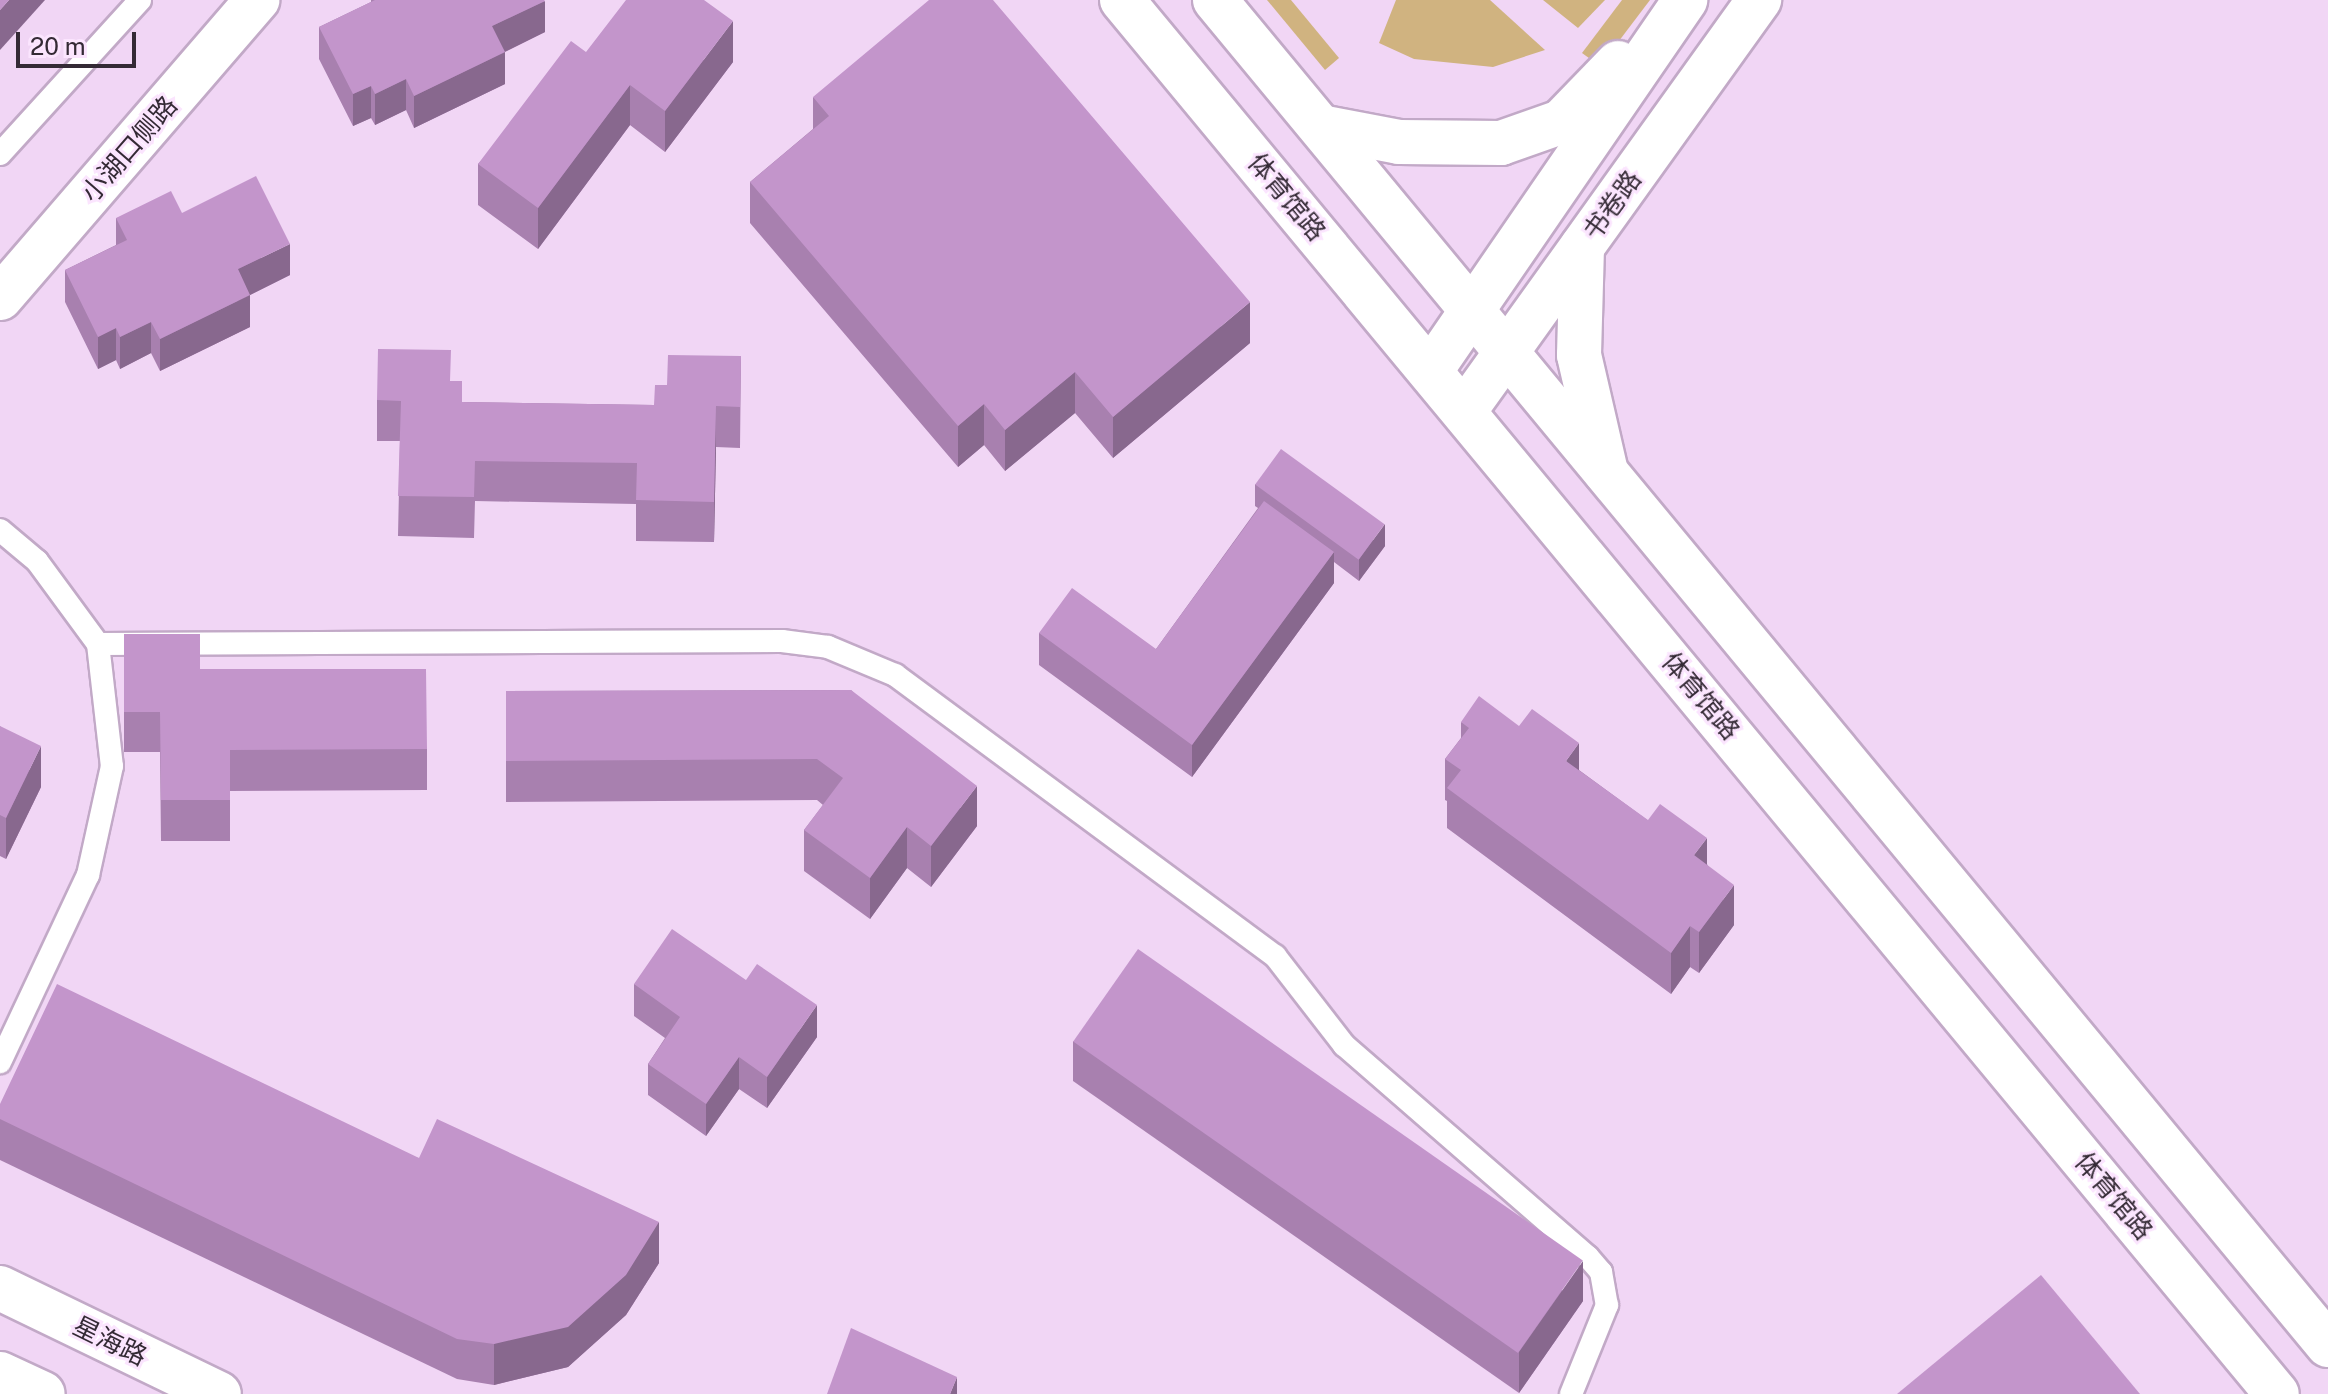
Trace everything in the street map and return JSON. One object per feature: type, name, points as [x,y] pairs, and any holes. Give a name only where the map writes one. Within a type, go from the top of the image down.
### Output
[{"type":"main road","name":"小湖口侧路","points":[[0,298],[257,0]]},
{"type":"main road","name":"体育馆路","points":[[1122,0],[1465,410],[2277,1394]]},
{"type":"main road","points":[[1215,0],[2328,1345]]},
{"type":"main road","name":"书卷路","points":[[1465,410],[1759,0]]},
{"type":"main road","name":"书卷路","points":[[1431,370],[1675,17]]},
{"type":"main road","points":[[1321,127],[1436,145],[1526,137],[1577,110],[1621,60],[1675,17]]},
{"type":"main road","points":[[1582,247],[1579,355],[1606,472]]},
{"type":"main road","name":"星海路","points":[[0,1288],[219,1394]]},
{"type":"main road","points":[[0,1374],[43,1394]]},
{"type":"lane","points":[[0,154],[140,0]]},
{"type":"lane","points":[[0,530],[37,561],[98,644],[112,766],[106,818],[88,875],[0,1062]]},
{"type":"lane","points":[[98,644],[782,641],[828,647],[895,675],[1275,956],[1344,1045],[1588,1257],[1601,1272],[1607,1305],[1571,1394]]},
{"type":"shaded area","points":[[1267,0],[1291,0],[1339,58],[1325,70]]},
{"type":"shaded area","points":[[1396,0],[1490,0],[1545,50],[1493,67],[1414,59],[1379,43]]},
{"type":"shaded area","points":[[1543,0],[1605,0],[1578,28]]},
{"type":"shaded area","points":[[1622,0],[1650,0],[1600,66],[1582,53]]},
{"type":"building","points":[[0,0],[9,0],[0,10]]},
{"type":"building","points":[[375,0],[545,1],[492,26],[505,52],[414,96],[406,79],[375,94],[371,86],[353,94],[319,27]]},
{"type":"building","points":[[626,0],[704,0],[733,21],[665,111],[630,85],[538,208],[478,164],[571,41],[586,52]]},
{"type":"building","points":[[929,0],[993,0],[1250,302],[1113,417],[1075,372],[1005,430],[984,404],[958,426],[750,182],[829,116],[813,97]]},
{"type":"building","points":[[256,176],[290,244],[238,269],[250,295],[160,339],[151,322],[120,337],[116,328],[98,337],[65,270],[127,240],[116,218],[171,191],[182,213]]},
{"type":"building","points":[[378,349],[451,350],[450,381],[462,381],[462,402],[654,405],[655,385],[667,385],[668,355],[741,356],[740,407],[716,406],[714,502],[636,500],[637,463],[475,461],[474,497],[398,496],[401,401],[377,400]]},
{"type":"building","points":[[1281,449],[1385,524],[1359,560],[1255,485]]},
{"type":"building","points":[[1264,501],[1334,552],[1192,745],[1039,633],[1072,588],[1156,649]]},
{"type":"building","points":[[124,634],[200,634],[200,669],[426,669],[427,749],[230,750],[230,800],[161,800],[160,712],[124,712]]},
{"type":"building","points":[[851,690],[977,786],[931,846],[907,827],[870,878],[804,830],[843,778],[817,759],[506,761],[506,691]]},
{"type":"building","points":[[1479,696],[1519,726],[1532,709],[1579,743],[1566,761],[1648,820],[1660,804],[1707,838],[1694,855],[1734,885],[1699,932],[1690,926],[1671,953],[1447,788],[1461,770],[1445,759],[1469,728],[1461,722]]},
{"type":"building","points":[[0,726],[41,746],[6,818],[0,815]]},
{"type":"building","points":[[672,929],[746,980],[757,964],[817,1005],[767,1077],[739,1057],[706,1104],[648,1064],[680,1017],[634,984]]},
{"type":"building","points":[[1138,949],[1583,1260],[1518,1353],[1073,1042]]},
{"type":"building","points":[[57,984],[419,1158],[437,1119],[659,1222],[626,1275],[568,1327],[494,1344],[457,1339],[0,1119],[0,1104]]},
{"type":"building","points":[[2041,1275],[2140,1394],[1897,1394]]},
{"type":"building","points":[[851,1328],[957,1377],[950,1394],[827,1394]]}]
